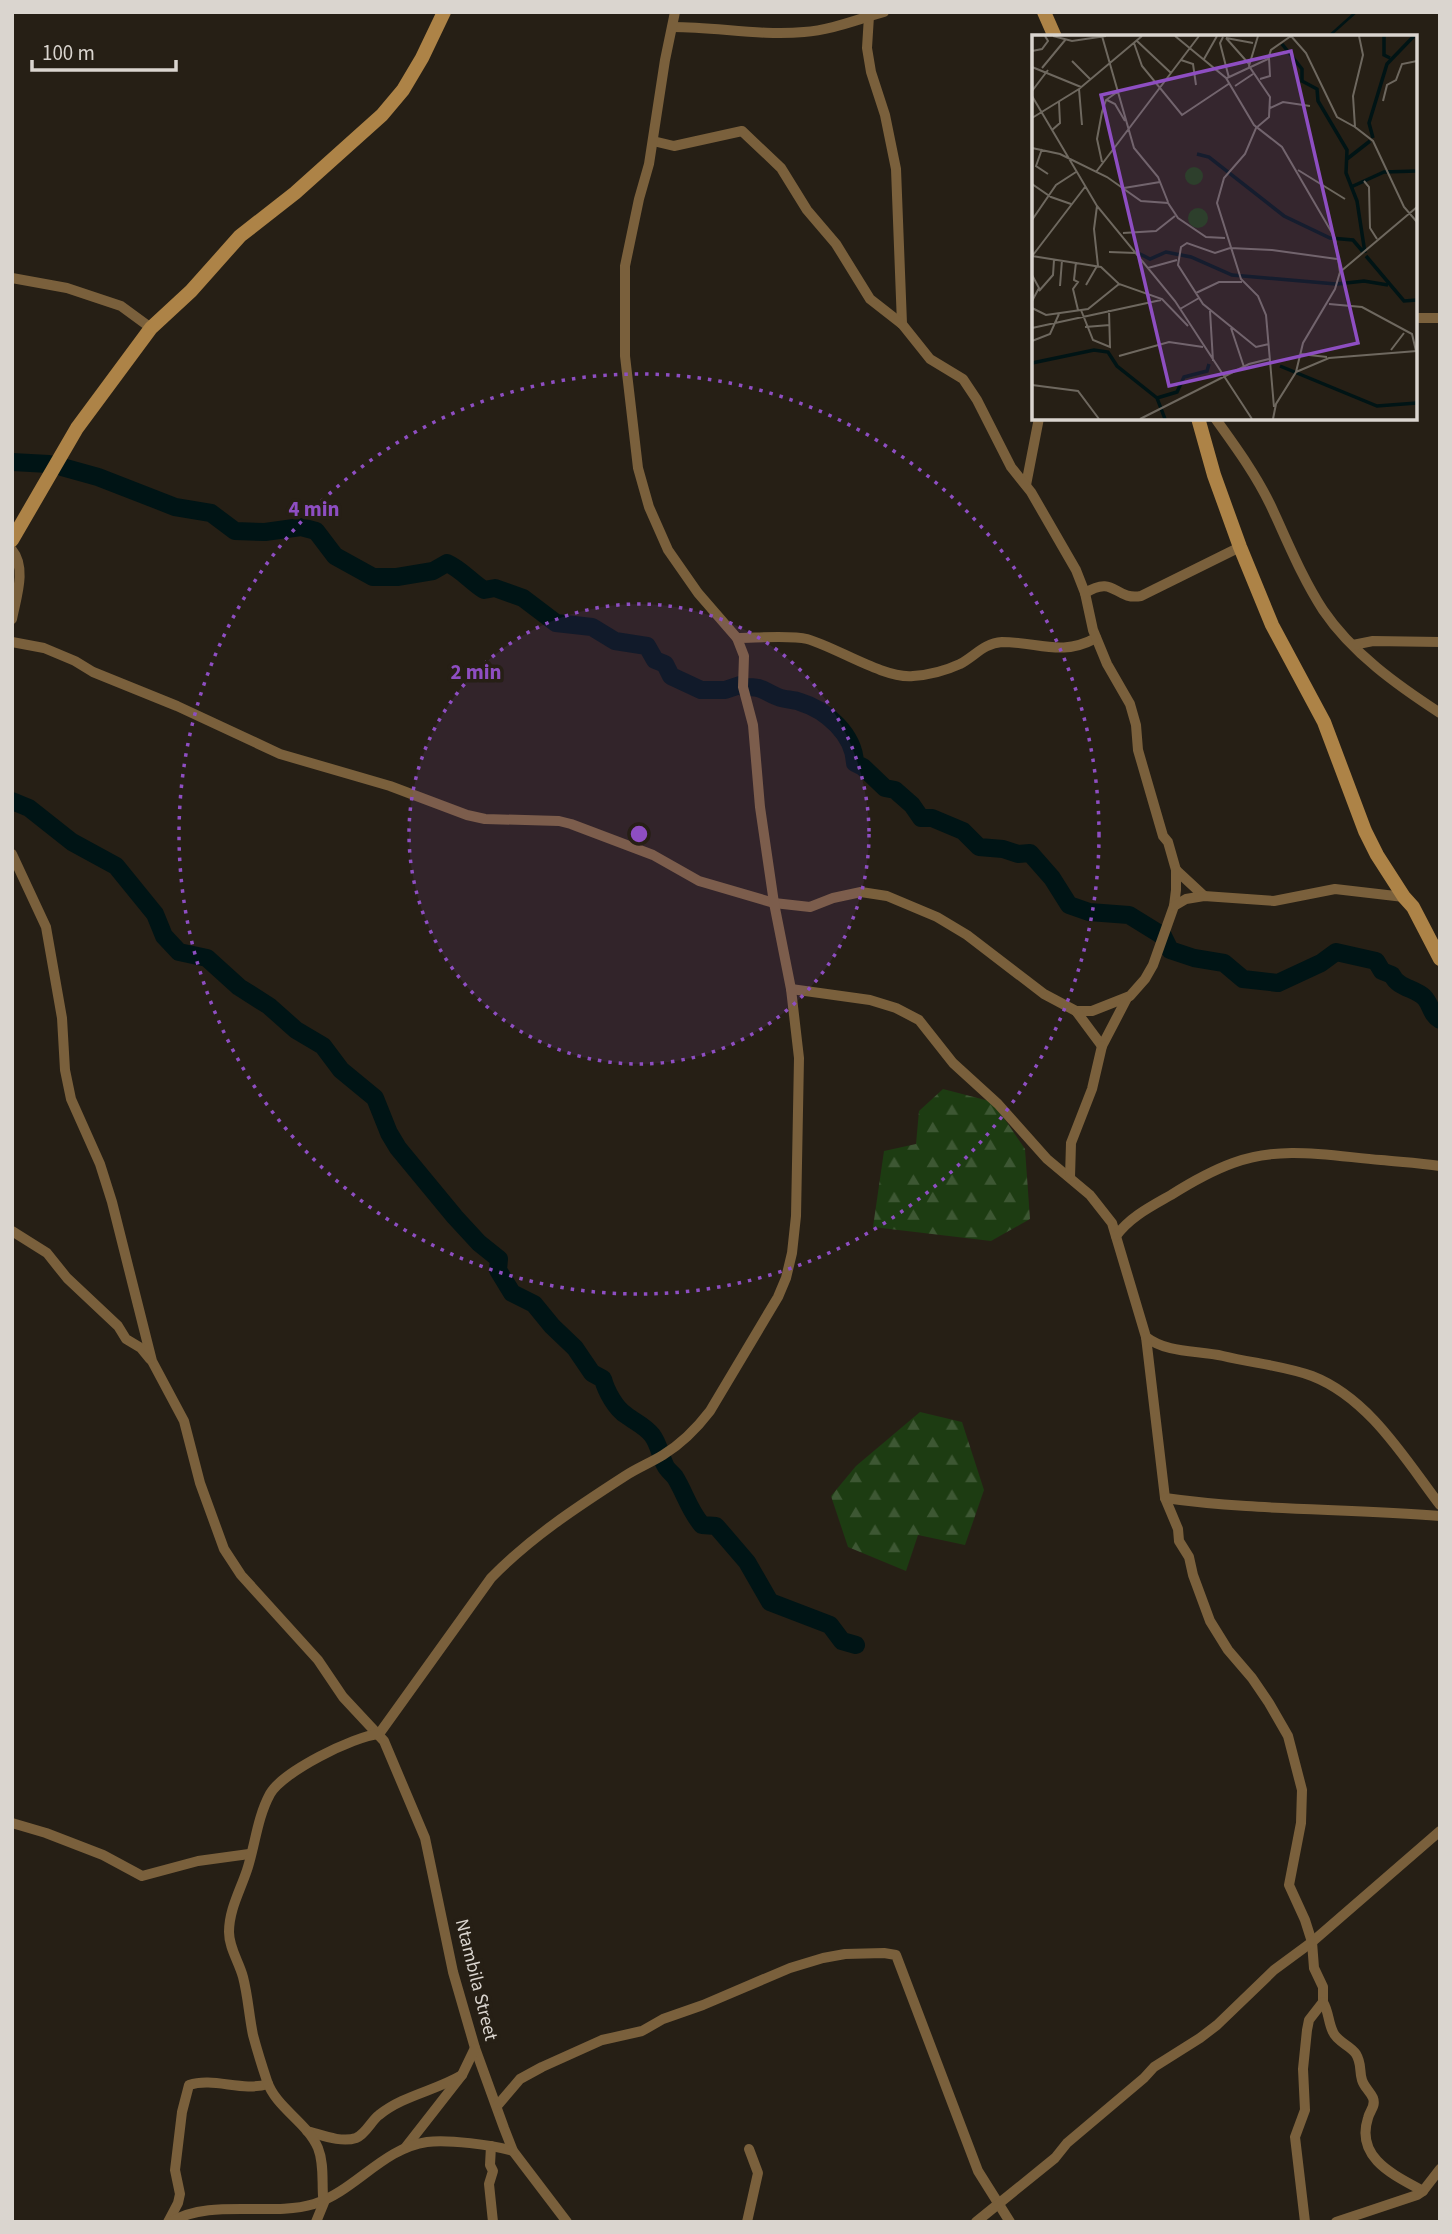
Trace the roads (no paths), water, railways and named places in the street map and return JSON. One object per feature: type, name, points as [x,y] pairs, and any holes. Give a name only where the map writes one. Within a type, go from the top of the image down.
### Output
[{"type":"street","points":[[324,2211],[320,2152],[307,2131],[288,2113],[268,2084],[256,2048],[243,1977],[229,1936],[235,1901],[266,1802],[279,1782],[338,1747],[366,1735],[379,1734],[491,1578],[506,1562],[543,1531],[633,1471],[663,1455],[700,1423],[710,1411],[772,1308],[786,1278],[796,1216],[800,1080],[791,989],[774,903],[760,807],[753,725],[743,687],[744,656],[737,638],[698,593],[668,550],[649,507],[638,468],[625,356],[625,266],[653,141],[675,12]]},
{"type":"street","points":[[673,27],[792,33],[825,30],[884,12]]},
{"type":"street","points":[[1044,12],[1054,35]]},
{"type":"street","points":[[12,540],[77,428],[151,328],[191,291],[240,236],[295,192],[382,115],[403,90],[422,58],[438,14]]},
{"type":"street","points":[[870,16],[867,48],[871,72],[885,115],[896,169],[902,324]]},
{"type":"street","points":[[653,141],[674,146],[742,131],[751,137],[781,168],[807,210],[836,244],[870,299],[902,324],[930,359],[963,379],[1011,467],[1026,485],[1076,570],[1085,593],[1096,638],[1107,664],[1130,704],[1136,725],[1138,750],[1163,836],[1168,842],[1176,870],[1174,906],[1153,965],[1145,979],[1127,998],[1102,1046],[1092,1089],[1071,1143],[1070,1177]]},
{"type":"street","points":[[12,278],[67,288],[121,306],[151,328]]},
{"type":"street","points":[[1417,318],[1440,318]]},
{"type":"street","points":[[1026,485],[1039,420]]},
{"type":"street","points":[[1199,420],[1214,475],[1272,625],[1324,722],[1365,831],[1377,855],[1413,907],[1440,958]]},
{"type":"street","points":[[1216,420],[1252,472],[1295,562],[1318,601],[1353,645],[1400,686],[1440,713]]},
{"type":"street","points":[[1085,593],[1096,586],[1105,585],[1127,596],[1141,596],[1240,547]]},
{"type":"street","points":[[12,550],[16,555],[19,577],[12,619]]},
{"type":"street","points":[[737,638],[806,639],[892,673],[911,676],[959,665],[982,647],[992,644],[1080,647],[1096,638]]},
{"type":"street","points":[[1353,645],[1373,641],[1440,642]]},
{"type":"street","points":[[12,642],[44,648],[280,754],[390,786],[467,815],[485,819],[559,821],[571,824],[653,855],[699,881],[774,903],[813,906],[861,892],[887,896],[937,917],[967,934],[1044,994],[1076,1011],[1102,1046]]},
{"type":"street","points":[[12,854],[46,927],[62,1018],[65,1070],[71,1099],[100,1164],[113,1202],[152,1361]]},
{"type":"street","points":[[1176,870],[1204,896]]},
{"type":"street","points":[[1174,906],[1186,899],[1204,896],[1275,901],[1335,889],[1404,897]]},
{"type":"street","points":[[791,989],[870,1000],[919,1020],[953,1063],[998,1104],[1041,1154],[1102,1208],[1112,1223],[1146,1337],[1165,1498],[1178,1529],[1179,1541],[1189,1557],[1210,1621],[1228,1650],[1269,1703],[1288,1736],[1294,1756],[1303,1807],[1289,1885],[1312,1942],[1314,1968],[1323,1987],[1323,2002],[1328,2010],[1333,2032],[1356,2054],[1362,2068],[1361,2078],[1372,2095],[1374,2103],[1368,2118],[1366,2146],[1374,2159],[1393,2175],[1423,2191]]},
{"type":"street","points":[[1076,1011],[1092,1011],[1127,998]]},
{"type":"street","points":[[1116,1236],[1134,1217],[1194,1181],[1250,1158],[1279,1153],[1326,1154],[1440,1166]]},
{"type":"street","points":[[12,1231],[47,1253],[67,1278],[118,1326],[126,1339],[141,1348],[152,1361],[184,1421],[214,1525],[232,1563],[318,1660],[343,1698],[365,1724],[379,1734]]},
{"type":"street","points":[[1146,1337],[1164,1347],[1217,1354],[1296,1372],[1327,1384],[1371,1417],[1440,1505]]},
{"type":"street","points":[[1165,1498],[1216,1505],[1440,1516]]},
{"type":"street","name":"Ntambila Street","points":[[379,1734],[400,1776],[425,1838],[453,1972],[475,2048],[513,2151],[567,2222]]},
{"type":"street","points":[[12,1823],[103,1855],[142,1876],[198,1861],[249,1854]]},
{"type":"street","points":[[976,2222],[1055,2158],[1067,2143],[1154,2067],[1209,2032],[1274,1970],[1312,1942],[1440,1831]]},
{"type":"street","points":[[497,2106],[520,2079],[602,2040],[642,2031],[663,2018],[823,1958],[845,1954],[896,1955],[978,2171],[1010,2222]]},
{"type":"street","points":[[1305,2222],[1295,2137],[1305,2110],[1303,2069],[1309,2020],[1323,2002]]},
{"type":"street","points":[[316,2222],[324,2211],[403,2151],[462,2075],[475,2048]]},
{"type":"street","points":[[307,2131],[337,2138],[354,2138],[394,2104],[422,2091],[447,2084],[462,2075]]},
{"type":"street","points":[[169,2222],[180,2194],[176,2170],[182,2112],[189,2085],[250,2087],[268,2084]]},
{"type":"street","points":[[403,2151],[428,2141],[491,2146],[513,2151]]},
{"type":"street","points":[[491,2146],[490,2165],[493,2171],[489,2184],[493,2222]]},
{"type":"street","points":[[747,2222],[758,2173],[749,2149]]},
{"type":"street","points":[[1336,2222],[1407,2199],[1423,2191],[1440,2169]]},
{"type":"street","points":[[169,2222],[201,2210],[298,2207],[324,2211]]},
{"type":"waterway","points":[[1330,35],[1356,12]]},
{"type":"waterway","points":[[12,462],[49,464]]},
{"type":"waterway","points":[[62,467],[98,477],[175,507],[211,513],[235,531],[265,532],[301,527],[316,531],[335,556],[373,577],[397,577],[433,571],[447,563],[484,590],[495,588],[523,598],[556,623],[592,627],[615,641],[647,646],[655,660],[665,664],[671,676],[701,690],[725,690],[740,685],[759,688],[781,698],[810,706],[837,725],[850,743],[855,763],[885,788],[895,790],[912,805],[921,818],[932,818],[963,831],[979,847],[1003,849],[1018,854],[1030,853],[1052,878],[1069,905],[1089,912],[1129,915],[1163,936],[1170,950],[1194,958],[1224,963],[1243,979],[1278,983],[1321,963],[1336,952],[1376,961],[1382,971],[1424,997],[1440,1020]]},
{"type":"waterway","points":[[12,801],[29,808],[72,842],[116,866],[155,914],[164,936],[179,952],[207,958],[239,987],[269,1006],[296,1030],[323,1046],[341,1070],[375,1098],[398,1148],[455,1217],[479,1243],[499,1259],[498,1270],[512,1293],[534,1304],[575,1348],[592,1373],[603,1379],[619,1409],[652,1435],[666,1467],[675,1477],[702,1525],[716,1526],[747,1562],[770,1602],[830,1625],[842,1641],[856,1645]]}]
